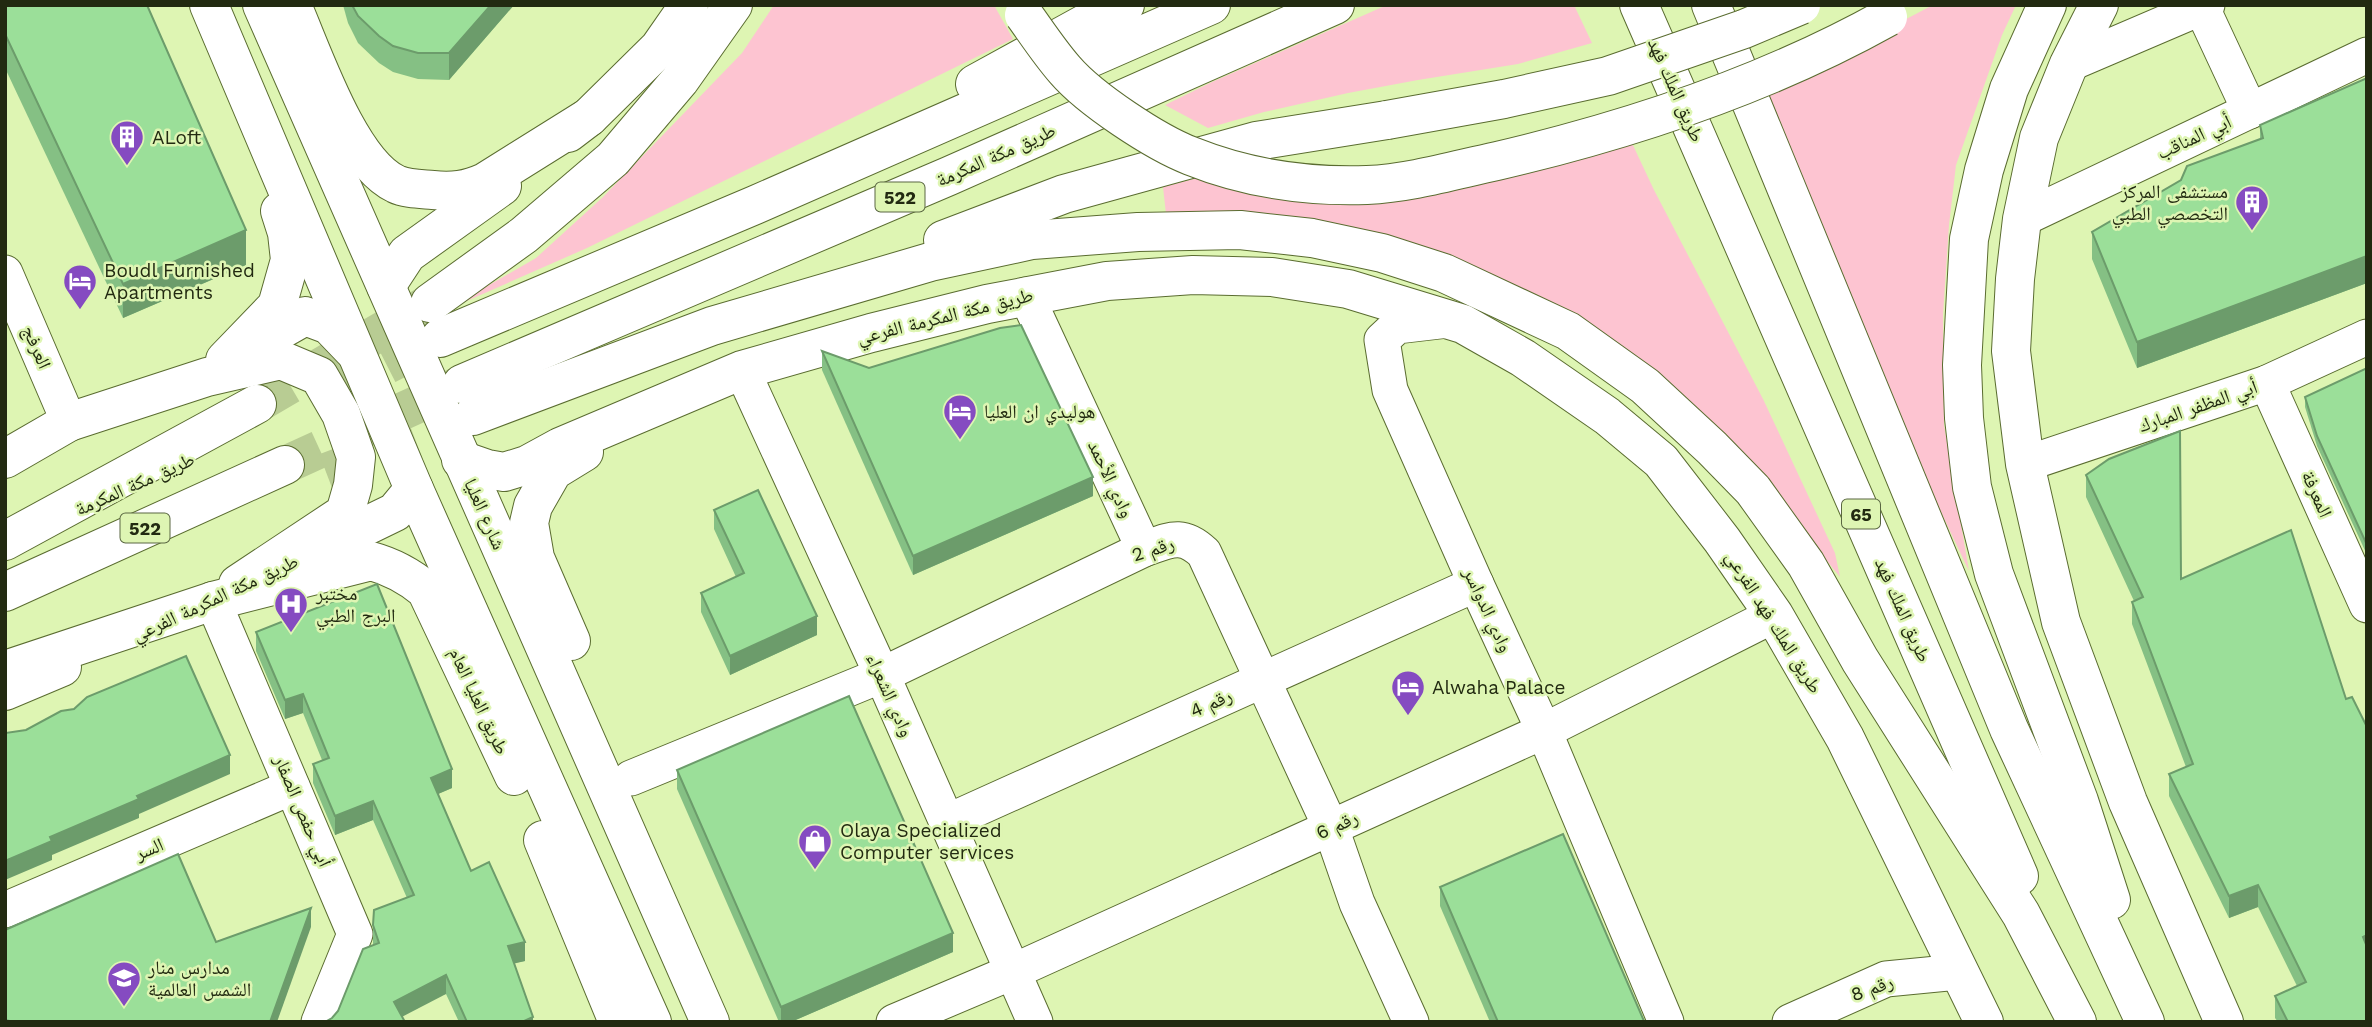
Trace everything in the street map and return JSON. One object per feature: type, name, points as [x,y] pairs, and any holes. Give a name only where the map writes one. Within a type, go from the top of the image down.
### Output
[{"type":"main road","points":[[186,5],[278,205],[287,233],[290,260],[277,306],[226,360]]},
{"type":"main road","points":[[209,5],[414,489],[652,1022]]},
{"type":"main road","name":"شارع العليا","points":[[262,5],[710,1022]]},
{"type":"main road","points":[[292,5],[343,124],[368,164],[396,184],[448,191],[468,190],[589,117]]},
{"type":"main road","points":[[387,286],[407,254],[478,205],[589,117],[659,48],[689,5]]},
{"type":"main road","name":"522","points":[[733,5],[680,80],[613,159],[524,235],[435,321],[755,205],[1211,5]]},
{"type":"main road","points":[[755,205],[1088,22],[1125,5]]},
{"type":"main road","name":"طريق مكة المكرمة","points":[[712,326],[467,400],[949,176],[1335,5]]},
{"type":"main road","name":"طريق الملك فهد","points":[[1639,5],[2083,1022]]},
{"type":"main road","points":[[1711,5],[2009,729],[2144,1022]]},
{"type":"main road","points":[[712,326],[1065,194],[1256,141],[1504,99],[1608,76],[1744,29],[1801,5]]},
{"type":"main road","points":[[2047,5],[2009,89],[1984,170],[1969,239],[1962,365],[1964,418],[1972,487],[1994,574],[2079,801],[2151,1022]]},
{"type":"main road","points":[[2099,5],[2069,64],[2039,138],[2022,219],[2011,351],[2025,464],[2061,622],[2128,802],[2224,1022]]},
{"type":"main road","points":[[1021,10],[1066,71],[1129,122],[1189,156],[1280,180],[1320,185],[1370,185],[1436,175],[1563,146],[1622,129],[1783,69],[1839,45],[1899,11]]},
{"type":"main road","points":[[712,326],[930,262],[1032,240],[1138,232],[1240,230],[1312,238],[1382,253],[1444,273],[1568,331],[1645,386],[1753,490],[1807,564],[1860,660],[2021,914],[2077,1022]]},
{"type":"main road","name":"طريق مكة المكرمة الفرعي","points":[[461,460],[504,472],[527,465],[560,447],[742,370],[871,333],[1026,295],[1107,281],[1193,275],[1272,277],[1348,289],[1450,320]]},
{"type":"main road","points":[[5,448],[226,360],[305,316],[329,325],[359,357]]},
{"type":"main road","name":"طريق الملك فهد الفرعي","points":[[1450,320],[1463,324],[1523,358],[1607,416],[1661,461],[1722,540],[1774,615],[1845,738],[1984,1022]]},
{"type":"main road","points":[[5,460],[69,422],[207,377],[281,360],[319,376],[341,414],[356,457],[353,485],[345,513],[213,601],[5,670]]},
{"type":"main road","points":[[664,403],[553,471],[533,506],[529,523],[535,558],[737,1022]]},
{"type":"main road","name":"طريق مكة المكرمة","points":[[5,541],[261,415]]},
{"type":"main road","points":[[6,592],[290,475]]},
{"type":"main road","name":"طريق مكة المكرمة الفرعي","points":[[5,691],[213,601],[395,512],[414,489]]},
{"type":"main road","name":"طريق العليا العام","points":[[213,601],[371,561],[409,576],[426,590],[531,812],[618,1022]]},
{"type":"street","points":[[2069,64],[2205,6],[2250,111]]},
{"type":"street","name":"أبي المناقب","points":[[2022,219],[2367,55]]},
{"type":"street","name":"العرفج","points":[[5,273],[69,422]]},
{"type":"street","name":"وادي الأحمد","points":[[1026,295],[1144,549]]},
{"type":"street","name":"وادي الدواسر","points":[[1450,320],[1397,326],[1382,340],[1390,390],[1544,731],[1666,1022]]},
{"type":"street","name":"أبي المظفر المبارك","points":[[2025,464],[2267,383],[2367,337]]},
{"type":"street","name":"وادي الشعراء","points":[[742,370],[882,675],[1035,1022]]},
{"type":"street","name":"المعرفة","points":[[2267,383],[2367,605]]},
{"type":"street","name":"رقم 2","points":[[631,778],[882,675],[1144,549],[1174,538],[1192,542],[1204,553],[1331,828],[1357,902],[1411,1022]]},
{"type":"street","name":"رقم 4","points":[[947,822],[1476,584]]},
{"type":"street","name":"أبي حفص الصفار","points":[[213,601],[355,934],[319,1022]]},
{"type":"street","name":"رقم 6","points":[[894,1022],[1012,972],[1544,731],[1774,615]]},
{"type":"street","name":"السر","points":[[5,911],[292,787]]},
{"type":"street","name":"رقم 8","points":[[1790,1022],[1886,979],[1958,972]]},
{"type":"shaded area","points":[[774,5],[994,5],[1013,39],[587,248],[444,311],[536,258],[603,197],[742,53]]},
{"type":"shaded area","points":[[1387,5],[1574,5],[1592,43],[1518,64],[1348,93],[1208,128],[1165,105],[1212,82]]},
{"type":"shaded area","points":[[1933,5],[2016,5],[2002,35],[1956,165],[1949,225],[1943,315],[1944,425],[1969,571],[1910,447],[1755,98]]},
{"type":"shaded area","points":[[1631,141],[1763,399],[1835,553],[1840,577],[1753,470],[1527,296],[1166,214],[1163,187],[1205,176],[1280,195]]},
{"type":"building","name":"ALoft","points":[[5,5],[147,5],[246,230],[123,284],[5,34]]},
{"type":"building","points":[[352,5],[491,5],[449,53],[418,53],[393,46],[379,36],[358,16]]},
{"type":"building","name":"مستشفى المركز التخصصي الطبي","points":[[2367,78],[2367,256],[2137,342],[2092,232],[2181,180],[2187,166],[2263,138],[2260,125]]},
{"type":"building","name":"هوليدي ان العليا","points":[[1021,325],[1093,477],[913,556],[822,351],[869,368],[1000,328]]},
{"type":"building","points":[[2367,368],[2367,545],[2317,436],[2305,397]]},
{"type":"building","points":[[2180,431],[2181,579],[2291,530],[2346,699],[2352,697],[2367,727],[2367,935],[2363,937],[2367,947],[2367,1022],[2288,1022],[2275,996],[2306,982],[2258,885],[2229,896],[2169,774],[2193,764],[2132,602],[2143,597],[2086,475],[2109,459]]},
{"type":"building","points":[[758,490],[817,616],[730,656],[701,593],[744,573],[714,510]]},
{"type":"building","points":[[377,584],[452,769],[431,778],[471,871],[489,862],[525,942],[508,946],[533,1017],[522,1022],[467,1022],[446,975],[394,1002],[405,1022],[325,1022],[338,1011],[363,949],[379,943],[373,925],[374,910],[414,895],[373,801],[335,816],[313,764],[329,758],[303,694],[285,700],[256,632]]},
{"type":"building","points":[[186,656],[230,755],[137,796],[139,799],[50,837],[52,841],[5,861],[5,731],[26,730],[61,711],[74,709],[87,697]]},
{"type":"building","name":"Olaya Specialized Computer services","points":[[849,696],[953,933],[781,1007],[677,770]]},
{"type":"building","points":[[1563,834],[1644,1021],[1498,1022],[1440,887]]},
{"type":"building","points":[[178,854],[216,942],[311,908],[270,1022],[5,1020],[5,930]]},
{"type":"tunnel","points":[[257,404],[428,304]]},
{"type":"tunnel","points":[[336,391],[440,338]]},
{"type":"tunnel","points":[[285,465],[462,384]]},
{"type":"tunnel","points":[[326,472],[473,416]]},
{"type":"place","name":"ALoft","points":[[127,167]]},
{"type":"place","name":"مستشفى المركز التخصصي الطبي","points":[[2252,232]]},
{"type":"place","name":"Boudl Furnished Apartments","points":[[80,311]]},
{"type":"place","name":"هوليدي ان العليا","points":[[960,441]]},
{"type":"place","name":"مختبر البرج الطبي","points":[[291,634]]},
{"type":"place","name":"Alwaha Palace","points":[[1408,717]]},
{"type":"place","name":"Olaya Specialized Computer services","points":[[815,871]]},
{"type":"place","name":"مدارس منار الشمس العالمية","points":[[124,1008]]}]
